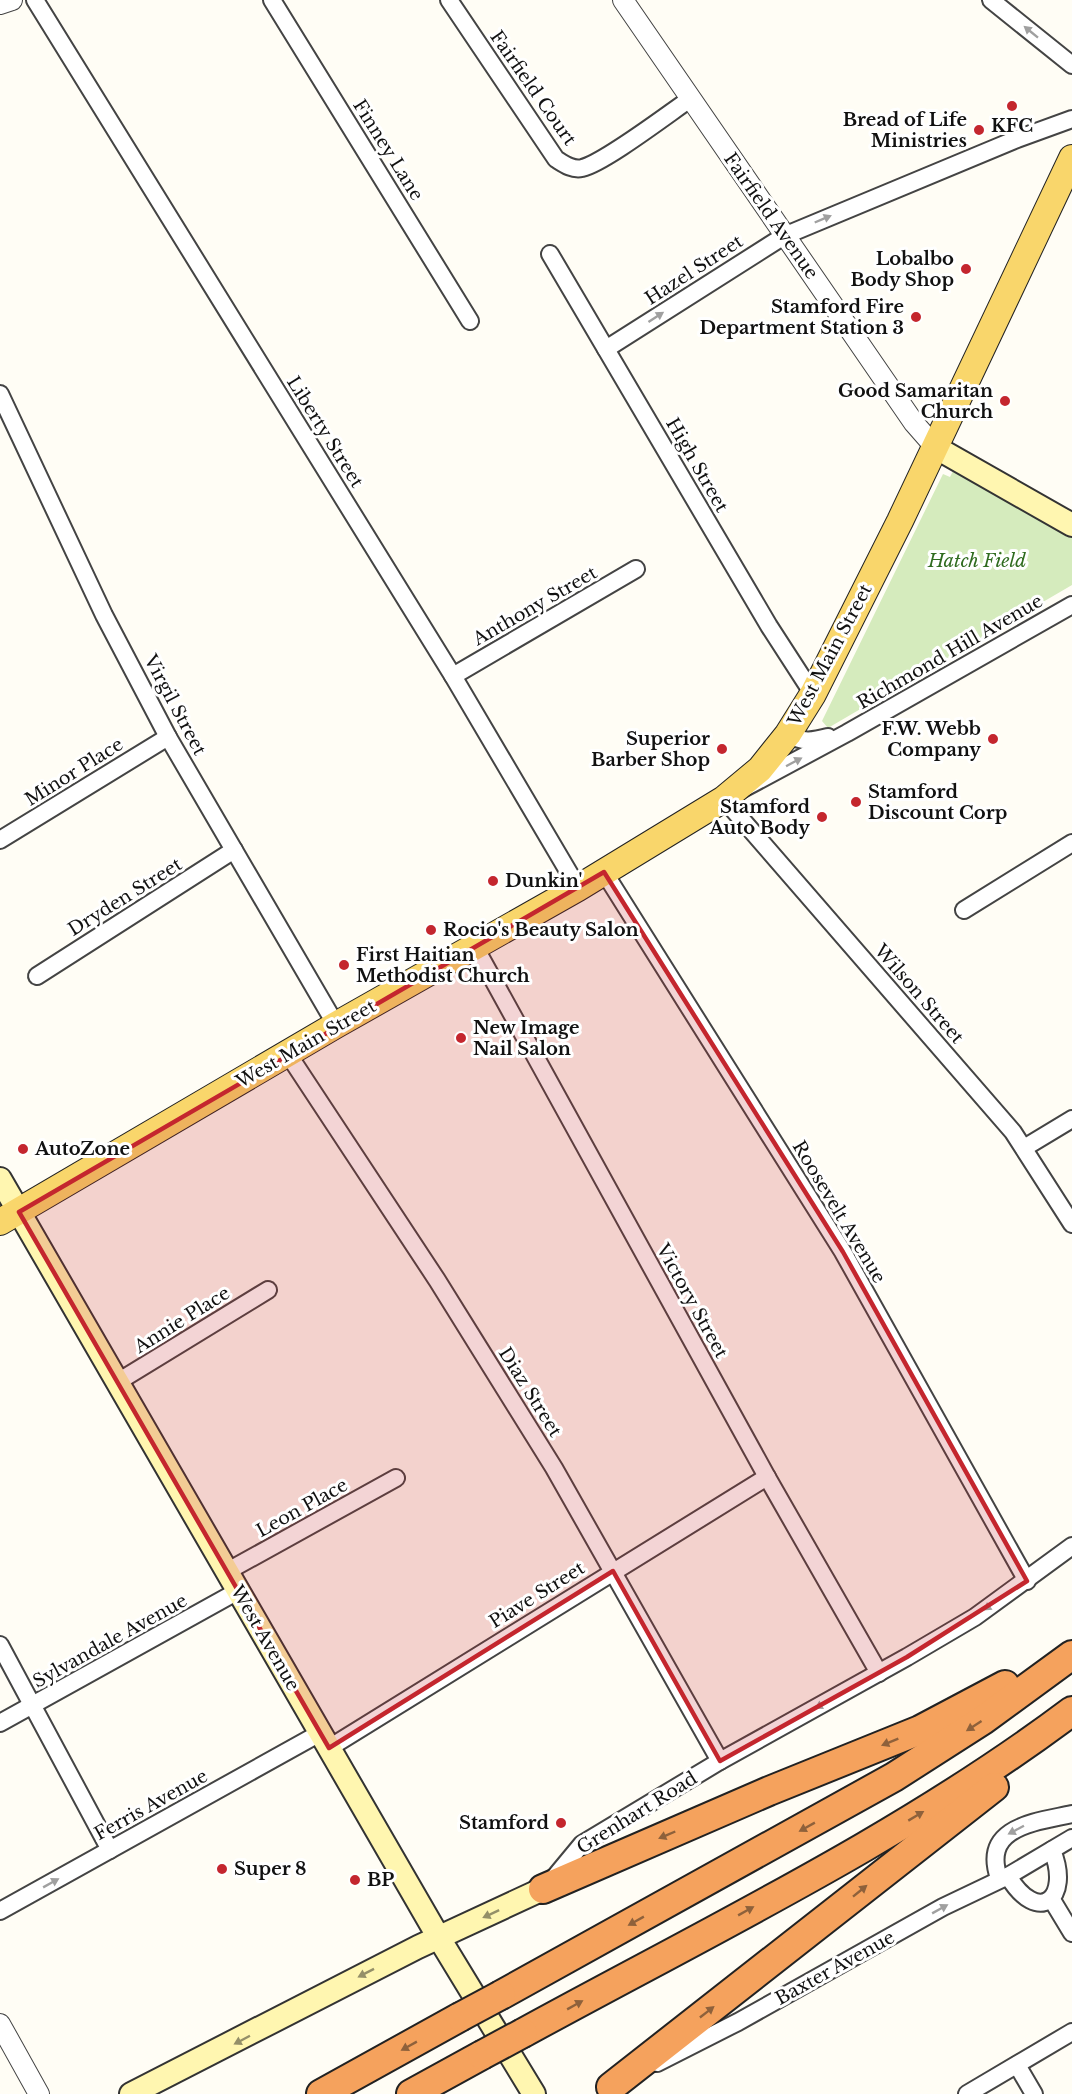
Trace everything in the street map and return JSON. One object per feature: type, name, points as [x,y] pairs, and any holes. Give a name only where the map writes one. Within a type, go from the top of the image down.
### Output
[{"type":"highway","points":[[543,1889],[769,1791],[920,1730],[1072,1647]]},
{"type":"highway","points":[[321,2094],[894,1777],[983,1720],[1072,1655]]},
{"type":"highway","points":[[411,2094],[880,1837],[970,1781],[1072,1711]]},
{"type":"highway","points":[[604,2090],[923,1840],[1072,1727]]},
{"type":"main road","name":"West Main Street","points":[[9,1217],[336,1025],[578,888],[724,799],[760,769],[788,734],[813,694],[935,447],[1072,158]]},
{"type":"main road","name":"Fairfield Avenue","points":[[935,447],[1072,525]]},
{"type":"main road","name":"West Avenue","points":[[0,1179],[9,1217],[116,1383],[439,1938],[534,2094]]},
{"type":"main road","name":"Grenhart Road","points":[[131,2094],[439,1938],[543,1889]]},
{"type":"street","points":[[0,4],[12,0]]},
{"type":"street","name":"Liberty Street","points":[[35,0],[453,676],[578,888]]},
{"type":"street","name":"Finney Lane","points":[[272,0],[470,321]]},
{"type":"street","name":"Fairfield Court","points":[[449,0],[556,159],[570,167],[582,168],[602,157],[690,99]]},
{"type":"street","name":"Fairfield Avenue","points":[[623,0],[914,423],[935,447]]},
{"type":"street","points":[[991,0],[1072,65]]},
{"type":"street","name":"Hazel Street","points":[[606,349],[784,236],[1017,139],[1072,119]]},
{"type":"street","name":"High Street","points":[[550,254],[769,626],[813,694]]},
{"type":"street","name":"Virgil Street","points":[[0,394],[104,615],[168,737],[336,1025]]},
{"type":"street","name":"Anthony Street","points":[[453,676],[636,569]]},
{"type":"street","name":"Richmond Hill Avenue","points":[[724,799],[847,733],[1072,605]]},
{"type":"street","name":"Richmond Hill Avenue","points":[[788,734],[797,740],[811,741],[847,733]]},
{"type":"street","name":"Minor Place","points":[[0,840],[168,737]]},
{"type":"street","name":"Wilson Street","points":[[724,799],[1024,1148],[1072,1224]]},
{"type":"street","points":[[964,910],[1072,843]]},
{"type":"street","name":"Dryden Street","points":[[37,976],[234,850]]},
{"type":"street","name":"Roosevelt Avenue","points":[[604,872],[843,1252],[1027,1581]]},
{"type":"street","name":"Victory Street","points":[[475,947],[767,1477],[879,1673]]},
{"type":"street","name":"Diaz Street","points":[[288,1054],[443,1290],[554,1468],[720,1761]]},
{"type":"street","points":[[1024,1148],[1072,1119]]},
{"type":"street","name":"Annie Place","points":[[116,1383],[268,1290]]},
{"type":"street","name":"Piave Street","points":[[324,1741],[613,1571],[767,1477]]},
{"type":"street","name":"Leon Place","points":[[226,1572],[396,1478]]},
{"type":"street","name":"Grenhart Road","points":[[543,1889],[562,1870],[582,1844],[720,1761],[975,1617],[1072,1546]]},
{"type":"street","name":"Sylvandale Avenue","points":[[0,1723],[238,1591]]},
{"type":"street","points":[[0,1645],[110,1850]]},
{"type":"street","name":"Ferris Avenue","points":[[0,1911],[110,1850],[324,1741]]},
{"type":"street","points":[[1052,1850],[1061,1867],[1063,1880],[1059,1892],[1052,1900],[1030,1901],[996,1869],[996,1851],[1010,1831],[1031,1823],[1072,1814]]},
{"type":"street","name":"Baxter Avenue","points":[[604,2090],[738,2022],[1072,1838]]},
{"type":"street","points":[[1052,1900],[1072,1933]]},
{"type":"street","points":[[0,2024],[39,2094]]},
{"type":"street","points":[[968,2094],[1072,2032]]},
{"type":"street","points":[[1017,2065],[1034,2094]]},
{"type":"highlighted area","points":[[604,872],[843,1252],[1027,1581],[907,1657],[720,1761],[613,1571],[329,1748],[19,1212]]},
{"type":"green space","name":"Hatch Field","points":[[954,469],[1072,536],[1072,585],[828,728],[822,721],[943,474],[950,477]]},
{"type":"place","name":"KFC","points":[[1012,106]]},
{"type":"place","name":"Bread of Life Ministries","points":[[979,130]]},
{"type":"place","name":"Lobalbo Body Shop","points":[[966,269]]},
{"type":"place","name":"Stamford Fire Department Station 3","points":[[916,317]]},
{"type":"place","name":"Good Samaritan Church","points":[[1005,401]]},
{"type":"place","name":"F.W. Webb Company","points":[[993,739]]},
{"type":"place","name":"Superior Barber Shop","points":[[722,749]]},
{"type":"place","name":"Stamford Discount Corp","points":[[856,802]]},
{"type":"place","name":"Stamford Auto Body","points":[[822,817]]},
{"type":"place","name":"Dunkin'","points":[[493,881]]},
{"type":"place","name":"Rocio's Beauty Salon","points":[[431,930]]},
{"type":"place","name":"First Haitian Methodist Church","points":[[344,965]]},
{"type":"place","name":"New Image Nail Salon","points":[[461,1038]]},
{"type":"place","name":"AutoZone","points":[[23,1149]]},
{"type":"place","name":"Stamford","points":[[561,1823]]},
{"type":"place","name":"Super 8","points":[[222,1869]]},
{"type":"place","name":"BP","points":[[355,1880]]}]
